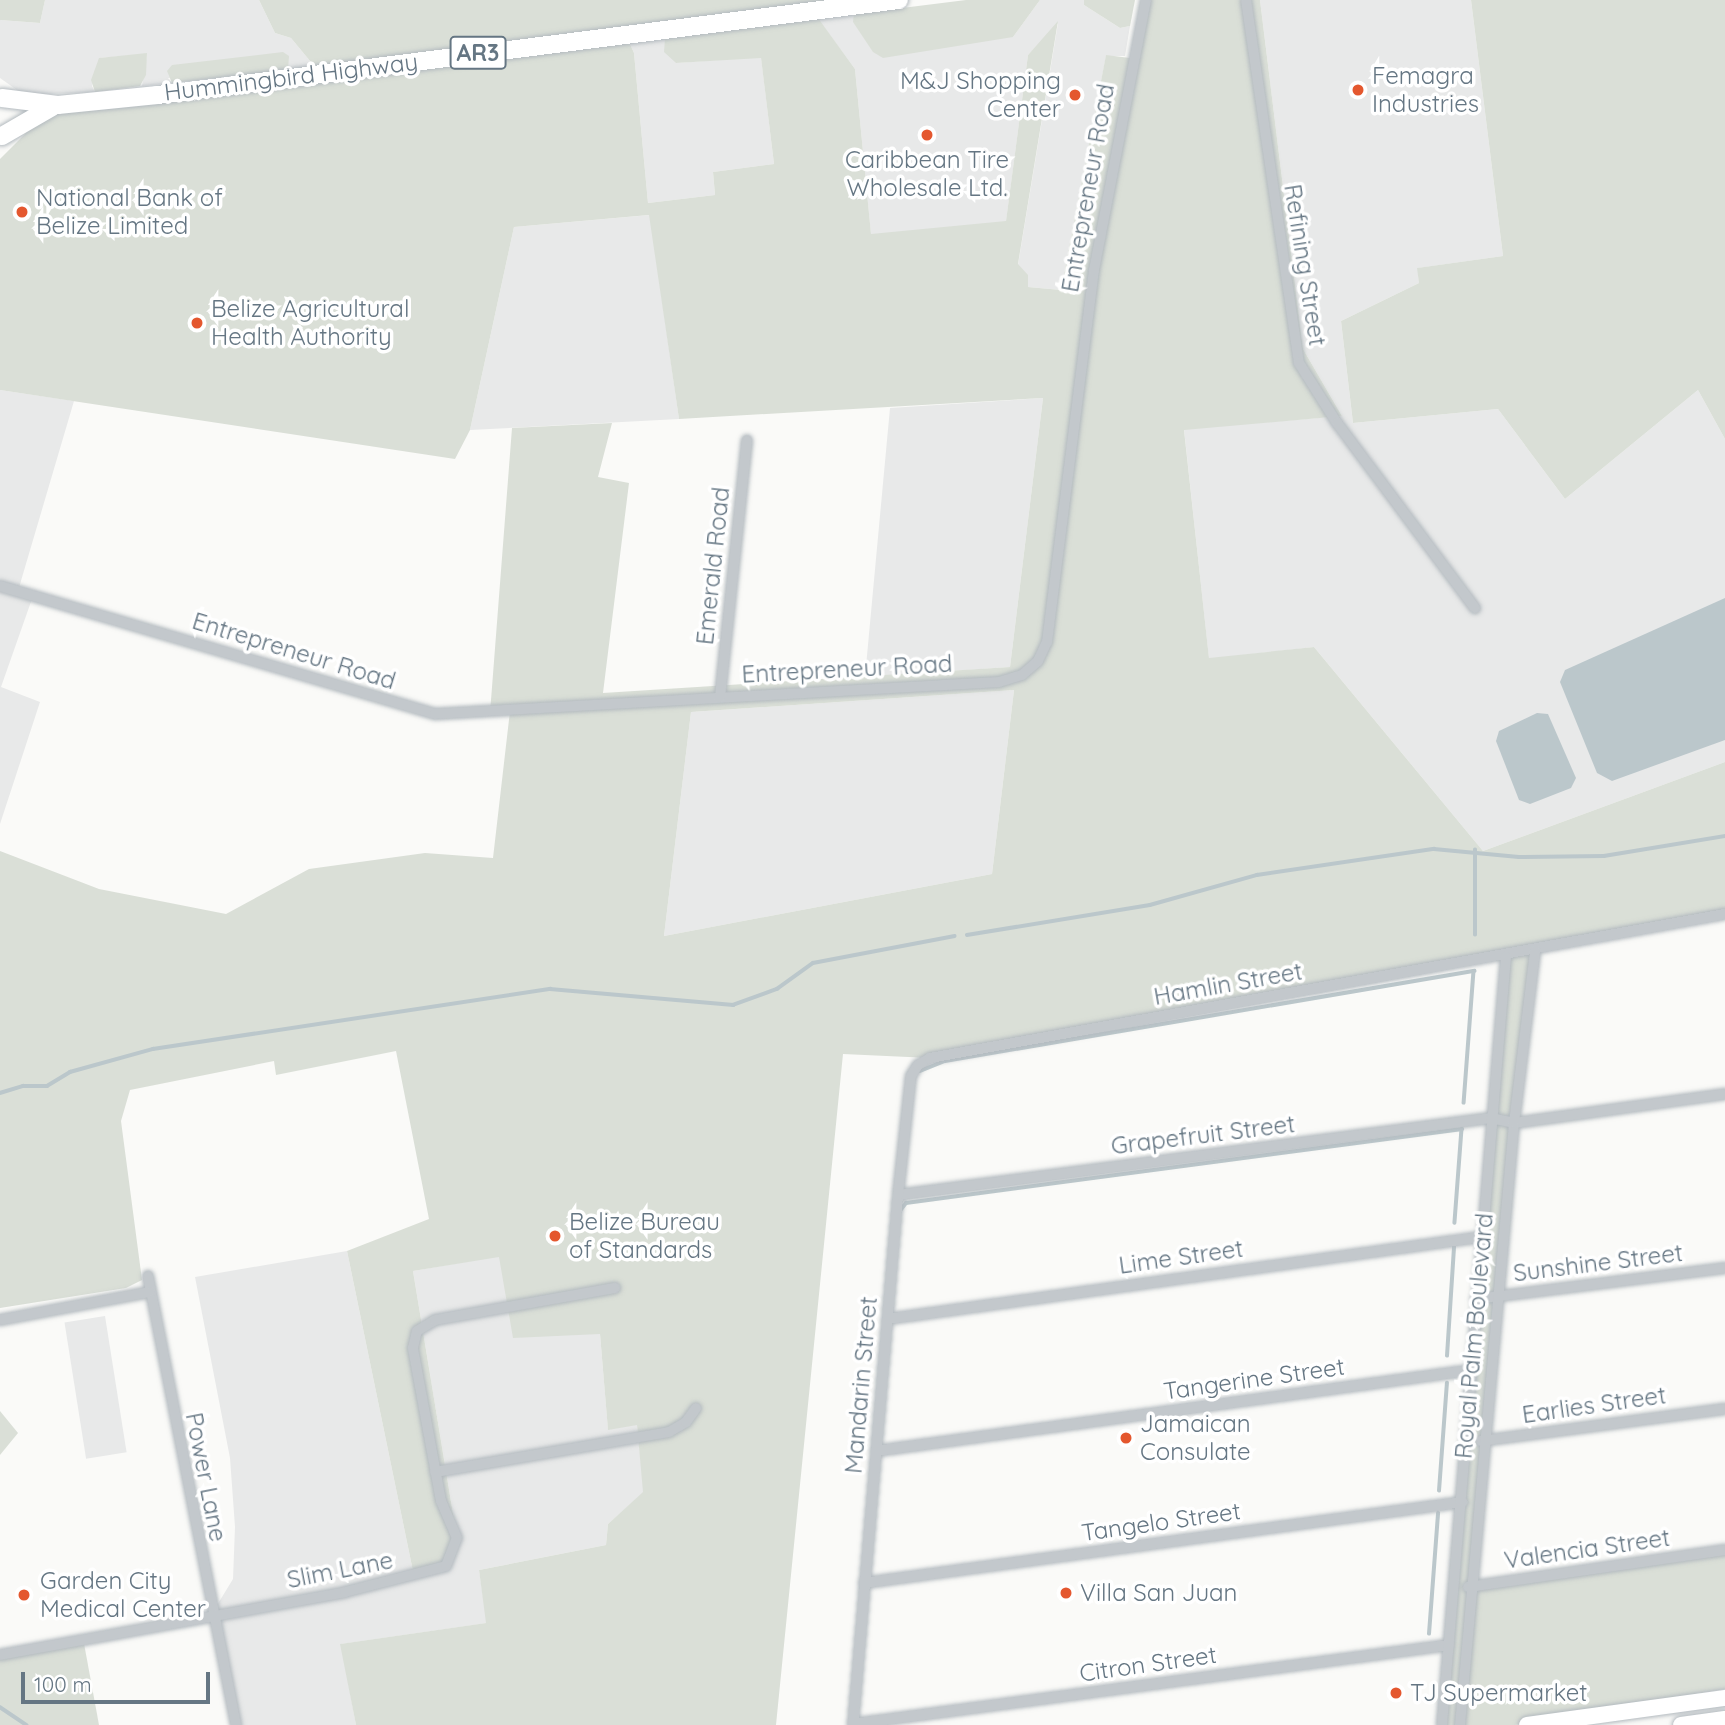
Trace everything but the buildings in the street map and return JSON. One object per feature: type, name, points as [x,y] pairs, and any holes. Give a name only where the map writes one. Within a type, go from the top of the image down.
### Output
[{"type":"main road","name":"Hummingbird Highway","points":[[1,97],[58,105],[898,0]]},
{"type":"main road","points":[[1,97],[7,117],[1,137]]},
{"type":"main road","name":"Hummingbird Highway","points":[[1,137],[58,105]]},
{"type":"street","name":"Entrepreneur Road","points":[[0,586],[435,714],[999,682],[1022,675],[1038,661],[1047,642],[1094,270],[1146,0]]},
{"type":"street","name":"Refining Street","points":[[1246,0],[1299,363],[1337,423],[1475,608]]},
{"type":"street","name":"Emerald Road","points":[[720,697],[747,440]]},
{"type":"street","name":"Hamlin Street","points":[[929,1058],[1506,957],[1725,914]]},
{"type":"street","name":"Royal Palm Boulevard","points":[[1460,1725],[1514,1123],[1535,951]]},
{"type":"street","name":"Royal Palm Boulevard","points":[[1442,1725],[1469,1442],[1476,1299],[1506,957]]},
{"type":"street","name":"Mandarin Street","points":[[853,1725],[898,1195],[911,1076],[929,1058]]},
{"type":"street","points":[[1514,1123],[1725,1094]]},
{"type":"street","name":"Grapefruit Street","points":[[898,1195],[1491,1118],[1514,1123]]},
{"type":"street","name":"Lime Street","points":[[888,1319],[1481,1237]]},
{"type":"street","name":"Sunshine Street","points":[[1476,1299],[1725,1268]]},
{"type":"street","name":"Power Lane","points":[[148,1276],[211,1615],[236,1725]]},
{"type":"street","name":"Slim Lane","points":[[0,1655],[345,1592],[446,1566],[457,1538],[440,1501],[412,1348],[417,1331],[435,1320],[615,1288]]},
{"type":"street","points":[[0,1321],[149,1292]]},
{"type":"street","name":"Tangerine Street","points":[[876,1451],[1472,1370]]},
{"type":"street","points":[[435,1472],[669,1432],[686,1422],[696,1408]]},
{"type":"street","name":"Earlies Street","points":[[1469,1442],[1725,1409]]},
{"type":"street","name":"Tangelo Street","points":[[864,1583],[1463,1502]]},
{"type":"street","name":"Valencia Street","points":[[1455,1589],[1725,1550]]},
{"type":"street","name":"Citron Street","points":[[853,1725],[1449,1645]]},
{"type":"street","points":[[1527,1725],[1725,1698]]},
{"type":"street","points":[[1681,1725],[1725,1719]]},
{"type":"shaded area","points":[[0,0],[45,0],[40,23],[0,20]]},
{"type":"shaded area","points":[[45,0],[259,0],[275,33],[291,38],[315,67],[168,78],[172,83],[142,86],[147,54],[100,58],[92,86],[95,92],[24,95],[0,78],[0,20],[40,23]]},
{"type":"shaded area","points":[[259,0],[835,0],[315,67],[291,38],[275,33]]},
{"type":"shaded area","points":[[966,0],[1040,0],[1013,37],[883,58],[873,52],[853,22],[854,14]]},
{"type":"shaded area","points":[[1040,0],[1084,0],[1084,5],[1120,28],[1130,26],[1125,56],[1106,56],[1061,290],[1028,287],[1027,275],[1018,265],[1058,23],[1028,55],[1006,222],[871,235],[855,69],[818,19],[854,14],[1013,37]]},
{"type":"shaded area","points":[[1084,0],[1135,0],[1130,26],[1120,28],[1084,5]]},
{"type":"shaded area","points":[[1150,0],[1260,0],[1303,349],[1342,416],[1184,430],[1209,658],[1314,647],[1483,851],[1725,762],[1725,916],[1535,951],[1473,1586],[1725,1550],[1725,1689],[1515,1725],[1442,1725],[1506,957],[930,1058],[843,1054],[776,1725],[356,1725],[340,1644],[486,1623],[479,1570],[606,1545],[608,1524],[643,1492],[637,1425],[608,1430],[600,1334],[513,1338],[499,1257],[413,1271],[457,1538],[453,1558],[414,1576],[347,1251],[429,1219],[396,1051],[276,1075],[274,1061],[130,1090],[121,1121],[142,1280],[126,1288],[0,1308],[0,851],[99,889],[226,914],[309,869],[425,853],[493,858],[510,711],[490,713],[512,428],[612,423],[598,477],[629,483],[603,693],[1010,667],[1043,398],[679,419],[649,215],[514,227],[470,430],[455,459],[0,390],[0,159],[38,121],[59,113],[629,42],[634,53],[648,203],[715,195],[713,172],[774,164],[761,58],[676,63],[664,52],[665,38],[818,18],[855,69],[871,234],[1006,221],[1028,55],[1058,21],[1018,264],[1028,275],[1028,287],[1061,290],[1106,55],[1138,59]],"holes":[[[1014,690],[992,874],[664,936],[691,712]]]},
{"type":"shaded area","points":[[1260,0],[1471,0],[1503,256],[1418,268],[1419,283],[1341,321],[1353,423],[1498,409],[1565,499],[1698,390],[1725,439],[1725,762],[1483,851],[1314,647],[1209,659],[1184,429],[1342,416],[1303,349]]},
{"type":"shaded area","points":[[1471,0],[1725,0],[1725,439],[1698,390],[1565,499],[1498,409],[1353,423],[1341,321],[1419,283],[1417,268],[1503,256]]},
{"type":"shaded area","points":[[665,38],[676,63],[761,57],[774,164],[713,172],[715,195],[648,203],[634,53],[629,42]]},
{"type":"shaded area","points":[[283,52],[289,56],[288,70],[172,83],[167,71],[172,65]]},
{"type":"shaded area","points":[[147,53],[146,75],[140,86],[95,92],[91,80],[99,58]]},
{"type":"shaded area","points":[[650,215],[679,419],[470,430],[514,227]]},
{"type":"shaded area","points":[[0,390],[74,401],[18,591],[33,596],[1,687],[40,702],[0,824]]},
{"type":"shaded area","points":[[1043,398],[1010,667],[865,677],[890,408]]},
{"type":"shaded area","points":[[1725,598],[1725,740],[1612,781],[1597,773],[1560,682],[1565,670]]},
{"type":"shaded area","points":[[1014,690],[992,874],[664,936],[691,712]]},
{"type":"shaded area","points":[[1537,713],[1548,714],[1576,778],[1571,788],[1530,804],[1519,800],[1496,741],[1499,731]]},
{"type":"shaded area","points":[[347,1251],[414,1576],[457,1538],[413,1271],[499,1256],[600,1334],[608,1429],[637,1424],[644,1492],[608,1524],[606,1545],[479,1570],[487,1623],[341,1644],[356,1725],[238,1725],[211,1615],[233,1579],[235,1527],[230,1458],[195,1277]]},
{"type":"shaded area","points":[[105,1316],[127,1452],[86,1459],[65,1322]]},
{"type":"shaded area","points":[[0,1411],[18,1433],[0,1455]]},
{"type":"shaded area","points":[[83,1638],[99,1725],[0,1725],[0,1655]]},
{"type":"waterway","points":[[967,935],[1150,905],[1257,875],[1434,849],[1519,857],[1604,856],[1725,836]]},
{"type":"waterway","points":[[1475,850],[1475,935]]},
{"type":"waterway","points":[[0,1093],[23,1086],[47,1086],[70,1072],[153,1049],[550,989],[733,1005],[777,989],[813,963],[954,936]]},
{"type":"waterway","points":[[920,1071],[945,1061],[1474,971],[1464,1103]]},
{"type":"waterway","points":[[900,1211],[906,1203],[1462,1129],[1455,1223]]},
{"type":"waterway","points":[[1447,1356],[1454,1247]]},
{"type":"waterway","points":[[1439,1491],[1447,1383]]},
{"type":"waterway","points":[[1429,1634],[1438,1513]]},
{"type":"waterway","points":[[0,1707],[27,1725]]},
{"type":"place","name":"Femagra Industries","points":[[1358,90]]},
{"type":"place","name":"M&J Shopping Center","points":[[1075,95]]},
{"type":"place","name":"Caribbean Tire Wholesale Ltd.","points":[[927,135]]},
{"type":"place","name":"National Bank of Belize Limited","points":[[22,212]]},
{"type":"place","name":"Belize Agricultural Health Authority","points":[[197,323]]},
{"type":"place","name":"Belize Bureau of Standards","points":[[555,1236]]},
{"type":"place","name":"Jamaican Consulate","points":[[1126,1438]]},
{"type":"place","name":"Villa San Juan","points":[[1066,1593]]},
{"type":"place","name":"Garden City Medical Center","points":[[24,1595]]},
{"type":"place","name":"TJ Supermarket","points":[[1396,1693]]}]
